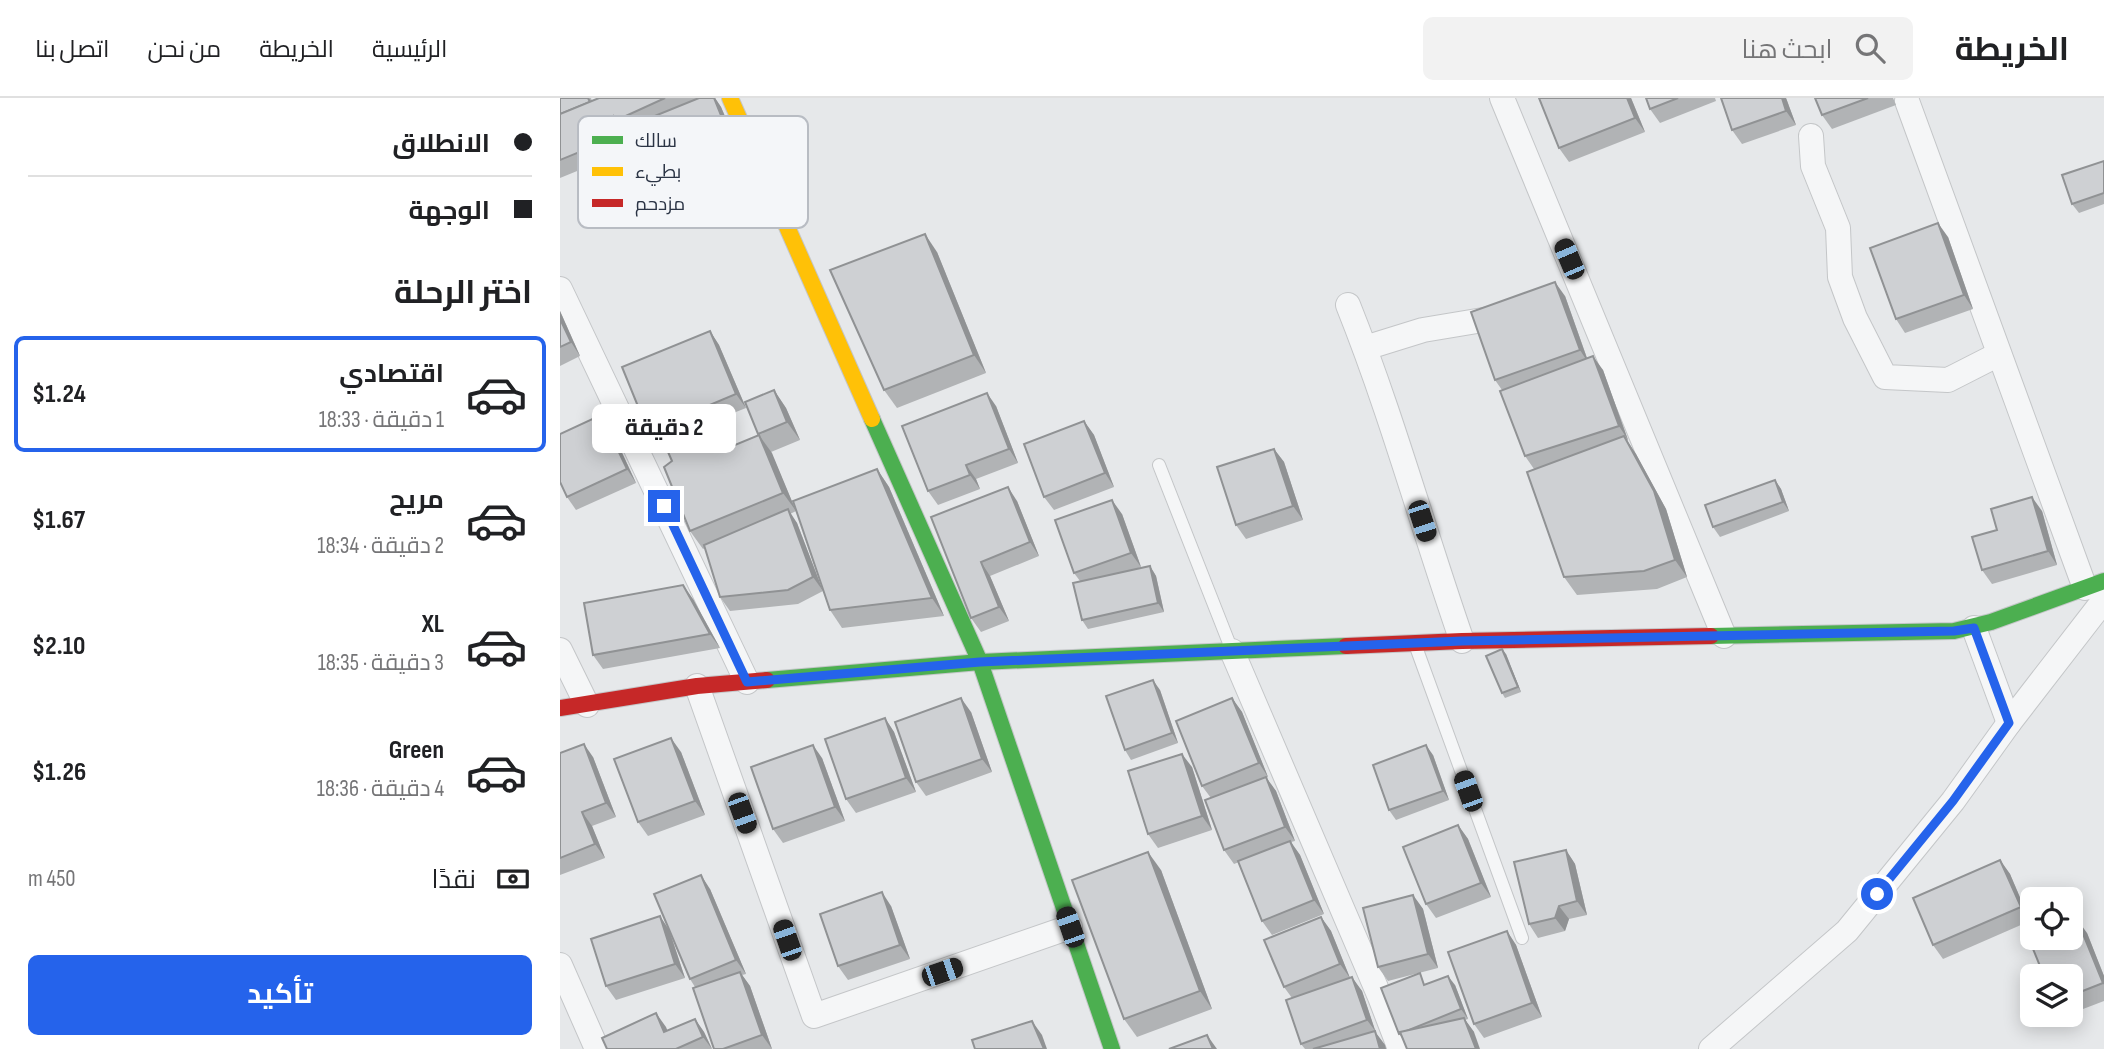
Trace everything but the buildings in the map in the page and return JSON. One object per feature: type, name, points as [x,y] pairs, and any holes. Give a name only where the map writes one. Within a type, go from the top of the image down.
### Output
[{"type":"street","points":[[730,98],[738,116]]},
{"type":"street","points":[[1502,98],[1724,636]]},
{"type":"street","points":[[1907,101],[1999,354],[2099,597]]},
{"type":"street","points":[[1811,136],[1813,166],[1838,228],[1840,277],[1855,318],[1885,377],[1948,380],[1999,354]]},
{"type":"street","points":[[788,228],[980,662],[1112,1049]]},
{"type":"street","points":[[560,289],[747,682]]},
{"type":"street","points":[[1563,305],[1576,302],[1588,305]]},
{"type":"street","points":[[1348,305],[1365,348],[1462,641]]},
{"type":"street","points":[[1365,348],[1423,330],[1523,313]]},
{"type":"street","points":[[560,708],[697,686],[980,662],[1462,641],[1954,631],[2099,597]]},
{"type":"street","points":[[1711,1049],[1847,931],[1953,801],[2099,597]]},
{"type":"street","points":[[1974,628],[2009,723]]},
{"type":"street","points":[[560,650],[587,705]]},
{"type":"street","points":[[1232,651],[1400,1049]]},
{"type":"street","points":[[697,686],[814,1016],[1070,927]]},
{"type":"street","points":[[560,965],[597,1049]]},
{"type":"lane","points":[[1158,465],[1232,651]]},
{"type":"lane","points":[[1415,643],[1522,938]]},
{"type":"traffic: fast","points":[[872,419],[980,662],[1112,1049]]},
{"type":"traffic: fast","points":[[1711,636],[1954,631],[1991,622],[2104,581]]},
{"type":"traffic: fast","points":[[767,680],[980,662],[1346,646]]},
{"type":"traffic: slow","points":[[730,98],[738,116]]},
{"type":"traffic: slow","points":[[788,228],[872,419]]},
{"type":"traffic: jam","points":[[1346,646],[1711,636]]},
{"type":"traffic: jam","points":[[560,708],[697,686],[767,680]]},
{"type":"route","points":[[664,506],[747,682],[980,662],[1462,641],[1954,631],[1974,628],[2009,723],[1953,801],[1877,894]]}]
